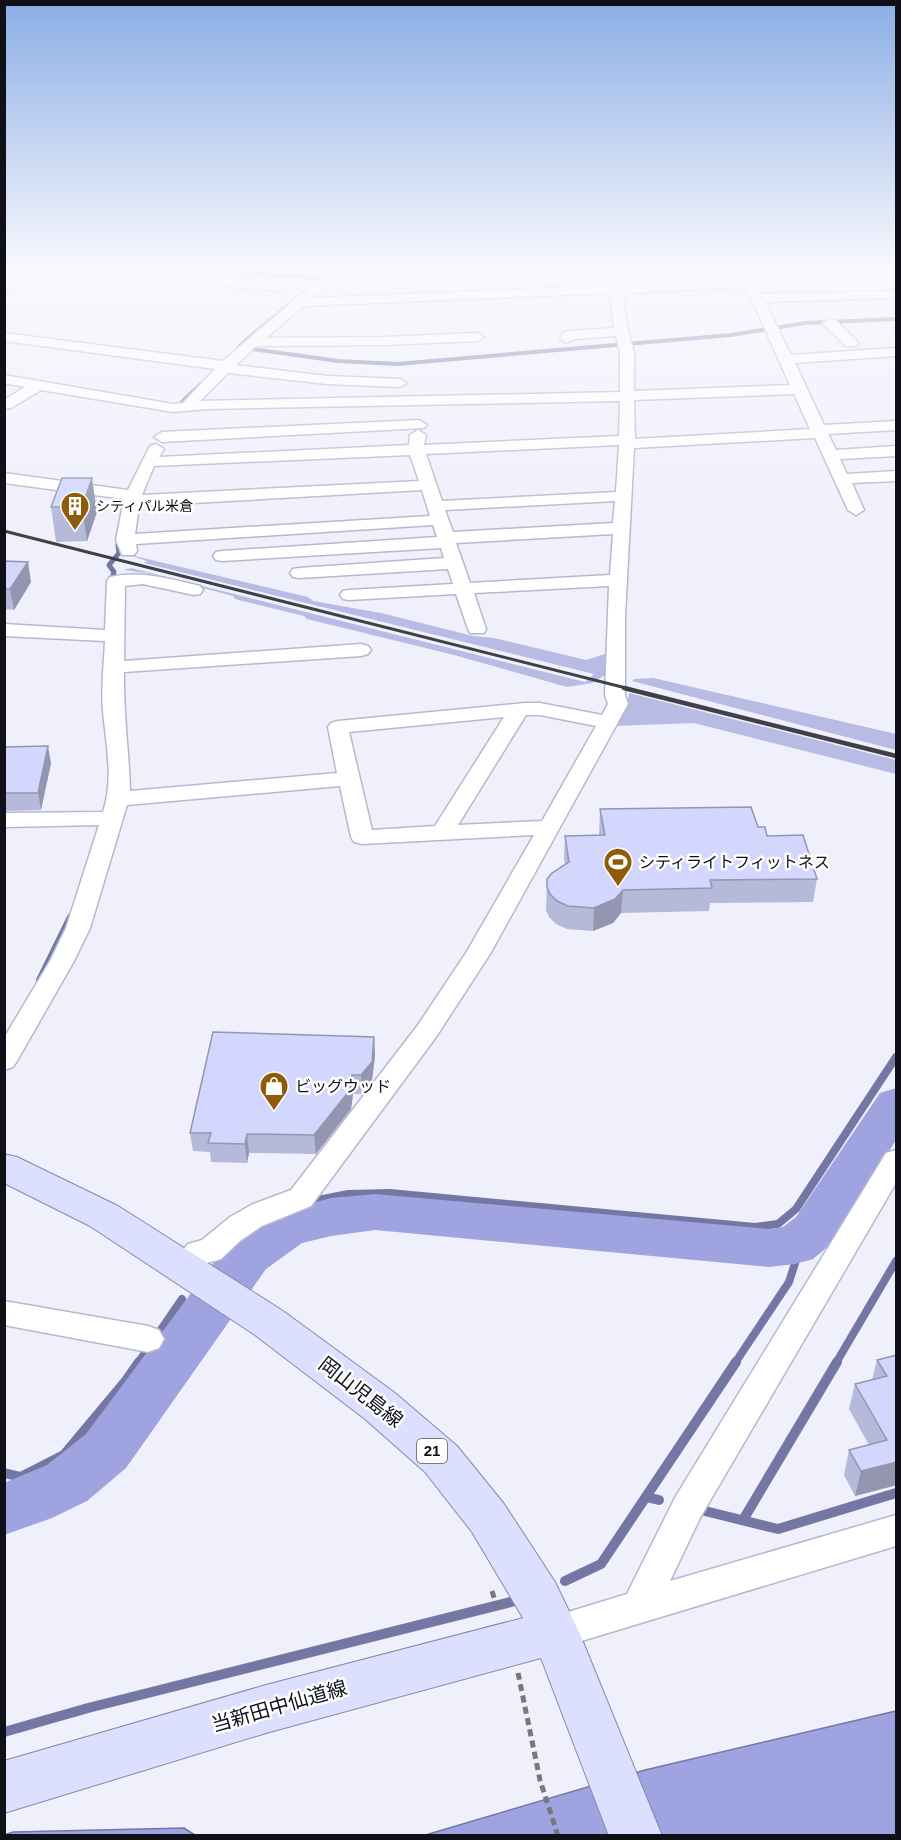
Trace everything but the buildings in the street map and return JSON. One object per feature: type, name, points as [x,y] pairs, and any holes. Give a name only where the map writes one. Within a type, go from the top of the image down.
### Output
[{"type":"main road","name":"岡山児島線","points":[[4,1167],[104,1216],[269,1323],[363,1393],[412,1432],[441,1459],[488,1518],[538,1598],[561,1644],[636,1836]]},
{"type":"main road","name":"当新田中仙道線","points":[[4,1787],[266,1709],[561,1644]]},
{"type":"street","points":[[140,355],[327,380],[400,383]]},
{"type":"street","points":[[237,355],[223,366],[185,407],[162,437],[148,462],[126,515],[127,545],[624,496]]},
{"type":"street","points":[[209,1285],[199,1252],[210,1251],[227,1233],[254,1217],[277,1205],[301,1198],[427,1031],[478,954],[618,704],[615,695],[618,580],[627,442],[625,355]]},
{"type":"street","points":[[781,355],[855,510]]},
{"type":"street","points":[[396,400],[403,366]]},
{"type":"street","points":[[4,379],[173,408],[396,400],[627,396],[798,389]]},
{"type":"street","points":[[6,405],[38,385]]},
{"type":"street","points":[[45,400],[63,389]]},
{"type":"street","points":[[69,404],[86,393]]},
{"type":"street","points":[[423,400],[416,449],[477,628]]},
{"type":"street","points":[[162,437],[419,425]]},
{"type":"street","points":[[148,462],[416,449],[627,442],[818,432],[897,425]]},
{"type":"street","points":[[829,455],[897,451]]},
{"type":"street","points":[[841,479],[897,476]]},
{"type":"street","points":[[4,478],[134,499],[428,485]]},
{"type":"street","points":[[222,556],[622,528]]},
{"type":"street","points":[[349,595],[458,575],[583,566]]},
{"type":"street","points":[[299,573],[618,580]]},
{"type":"street","points":[[4,1061],[62,962],[78,928],[108,814],[119,759],[113,708],[115,667],[110,635],[116,581],[143,579],[194,590]]},
{"type":"street","points":[[4,630],[110,635]]},
{"type":"street","points":[[115,667],[361,650]]},
{"type":"street","points":[[550,827],[362,837],[338,727],[540,709],[608,722]]},
{"type":"street","points":[[442,833],[519,710]]},
{"type":"street","points":[[4,820],[108,814],[348,779]]},
{"type":"street","points":[[639,1608],[688,1507],[897,1160]]},
{"type":"street","points":[[4,1313],[148,1339]]},
{"type":"street","points":[[561,1644],[639,1608],[897,1531]]},
{"type":"path","points":[[495,1599],[498,1608]]},
{"type":"path","points":[[518,1672],[540,1780],[558,1836]]},
{"type":"shaded area","points":[[126,554],[308,597],[313,601],[381,613],[473,636],[494,638],[586,660],[608,653],[608,673],[592,683],[567,687],[454,655],[307,619],[304,616],[146,573],[124,570],[131,568],[585,682],[594,674],[144,563],[147,561]]},
{"type":"shaded area","points":[[653,678],[896,734],[896,750],[632,681]]},
{"type":"shaded area","points":[[629,693],[896,760],[896,774],[694,723],[615,726],[628,702]]},
{"type":"shaded area","points":[[896,1711],[896,1835],[422,1836],[645,1770]]},
{"type":"shaded area","points":[[184,1828],[195,1835],[4,1835],[13,1832]]},
{"type":"waterway","points":[[294,355],[338,361],[397,364],[502,355]]},
{"type":"waterway","points":[[178,406],[202,383]]},
{"type":"waterway","points":[[110,585],[114,572],[109,565],[119,553],[118,545]]},
{"type":"waterway","points":[[39,980],[70,917]]},
{"type":"waterway","points":[[308,1202],[348,1194],[390,1193],[755,1227],[778,1224],[796,1209],[896,1057]]},
{"type":"waterway","points":[[4,1509],[31,1500],[67,1483],[106,1451],[248,1255],[287,1228],[331,1217],[375,1212],[769,1248],[795,1245],[814,1230],[896,1104]]},
{"type":"waterway","points":[[735,1363],[789,1282],[798,1254],[795,1245]]},
{"type":"waterway","points":[[836,1363],[896,1261]]},
{"type":"waterway","points":[[138,1363],[182,1299]]},
{"type":"waterway","points":[[4,1473],[21,1477],[64,1455],[139,1362]]},
{"type":"waterway","points":[[565,1581],[601,1564],[736,1362]]},
{"type":"waterway","points":[[743,1520],[837,1362]]},
{"type":"waterway","points":[[705,1511],[778,1529],[896,1493]]},
{"type":"waterway","points":[[646,1497],[659,1500]]},
{"type":"waterway","points":[[4,1732],[88,1708],[515,1601]]},
{"type":"railway","points":[[4,531],[630,689]]},
{"type":"railway","points":[[624,688],[896,756]]},
{"type":"place","name":"シティパル米倉","points":[[75,532]]},
{"type":"place","name":"シティライトフィットネス","points":[[618,888]]},
{"type":"place","name":"ビッグウッド","points":[[274,1112]]}]
